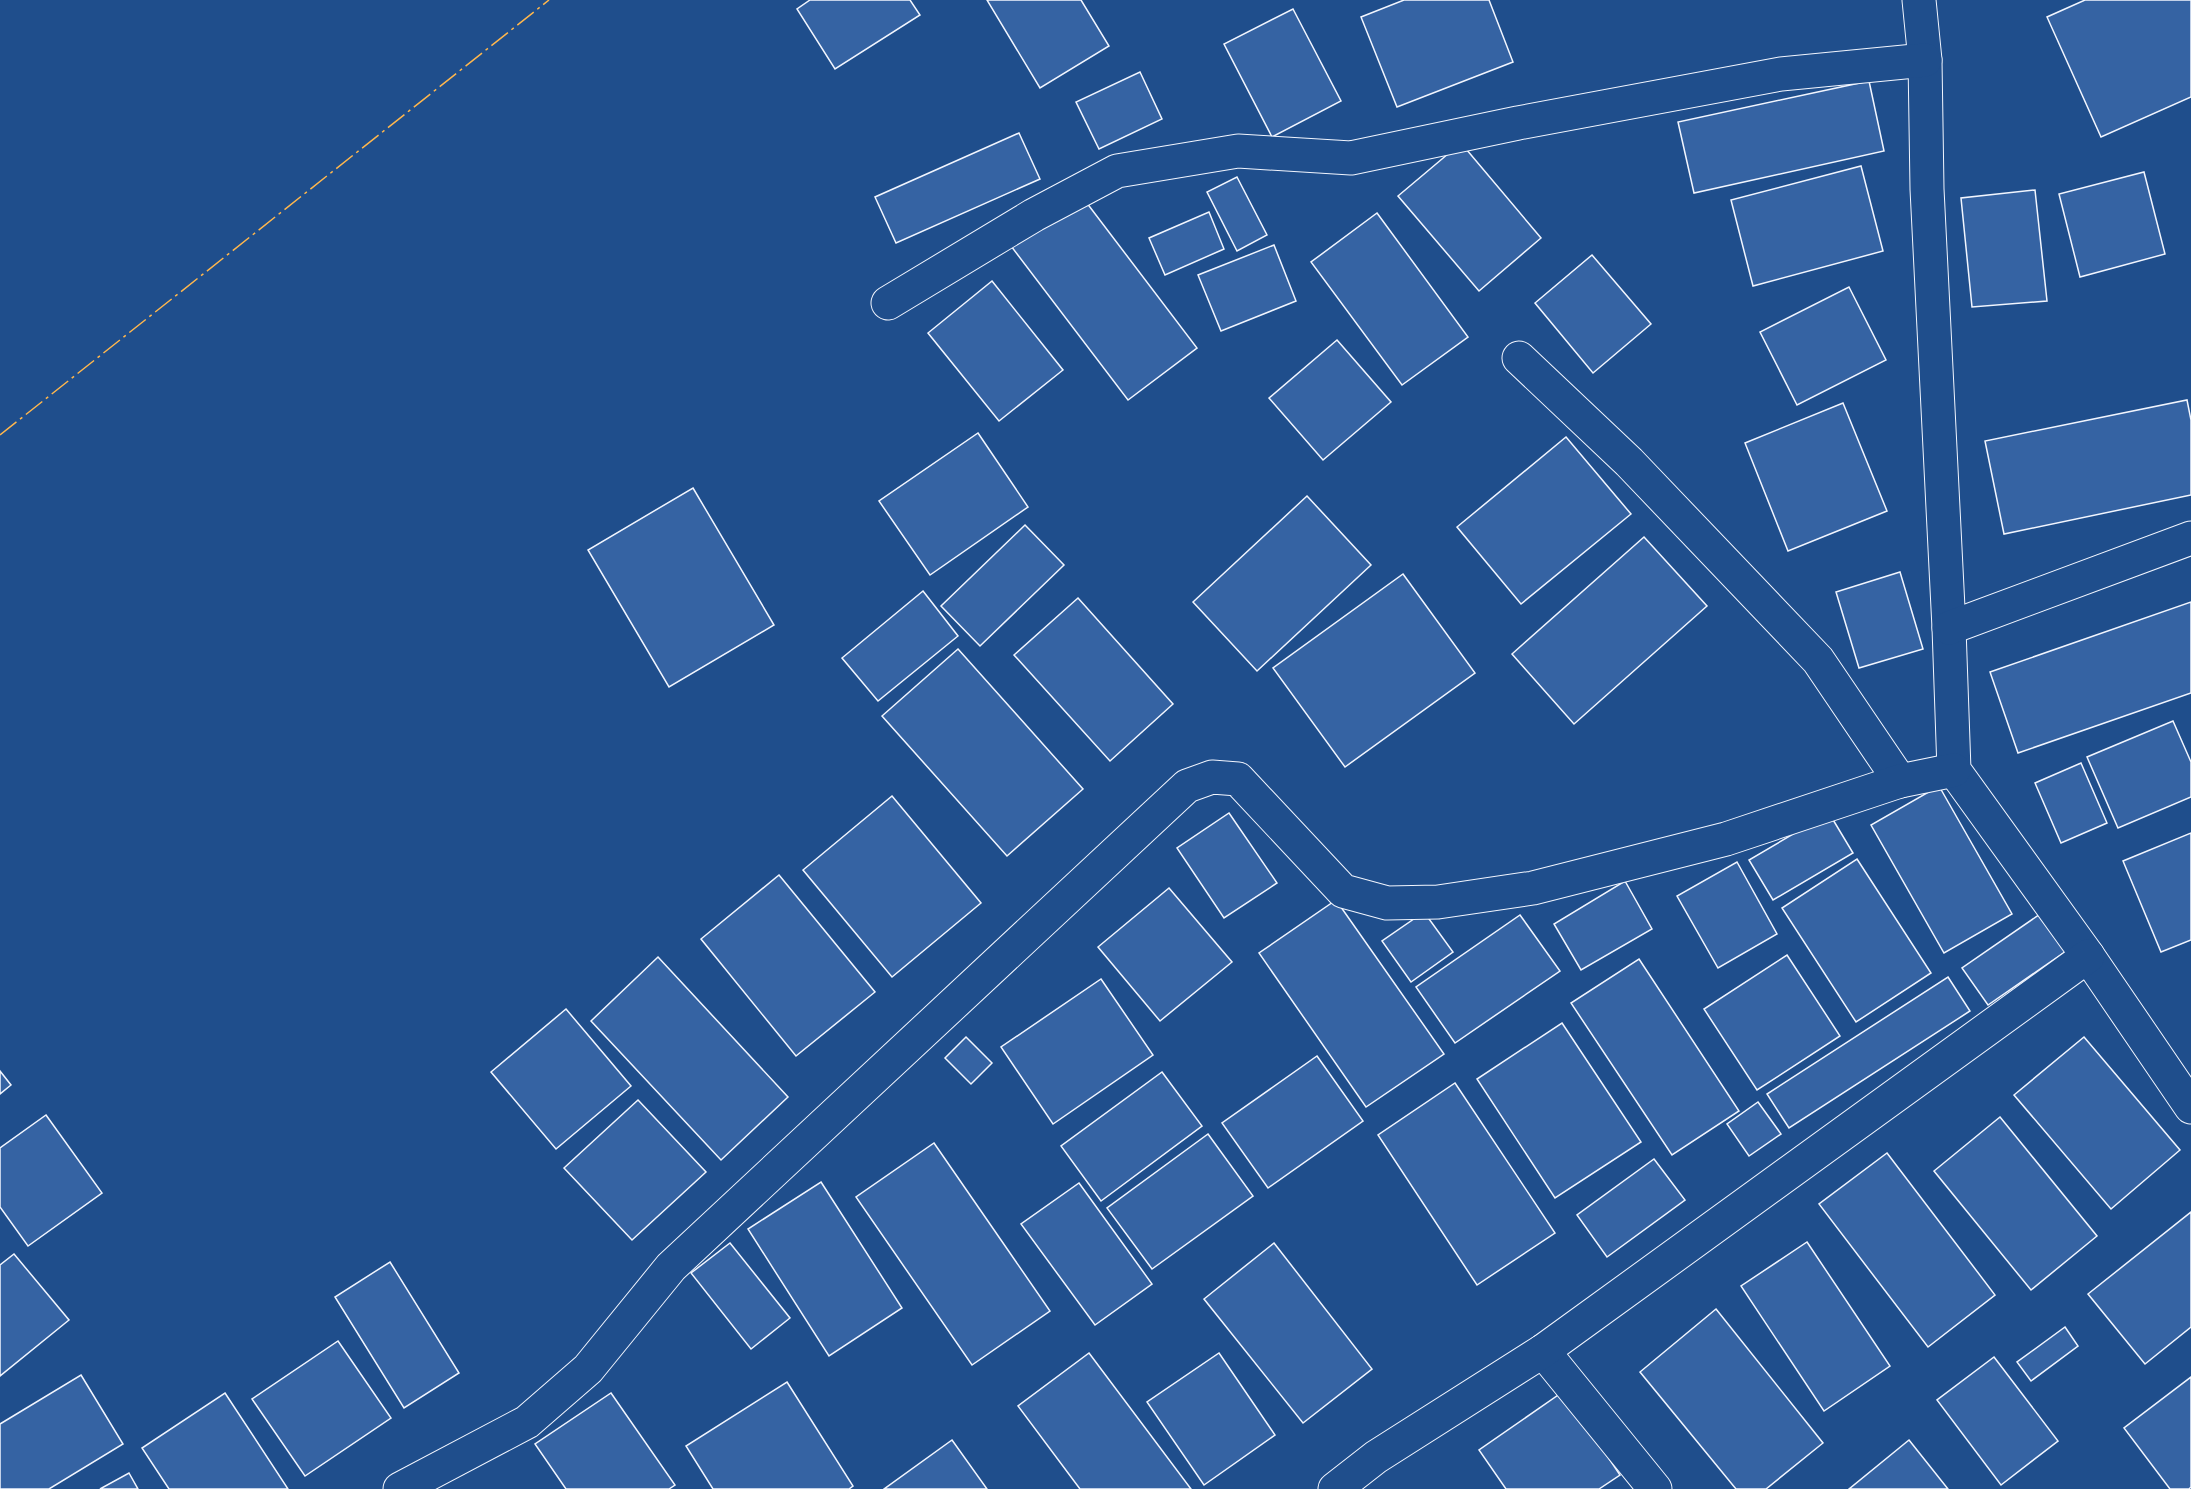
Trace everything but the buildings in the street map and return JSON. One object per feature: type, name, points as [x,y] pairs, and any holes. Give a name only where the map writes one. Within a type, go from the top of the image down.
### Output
[{"type":"street","points":[[1919,0],[1924,60],[1927,189],[1954,770],[2088,956],[2191,1107]]},
{"type":"street","points":[[888,303],[1034,214],[1117,171],[1238,151],[1350,158],[1518,123],[1781,74],[1924,60]]},
{"type":"street","points":[[1519,358],[1629,462],[1818,660],[1900,782]]},
{"type":"street","points":[[1949,628],[2191,538]]},
{"type":"street","points":[[400,1489],[527,1422],[588,1369],[670,1266],[1187,786],[1212,777],[1238,779],[1343,891],[1387,903],[1438,902],[1533,888],[1726,839],[1900,782],[1954,770]]},
{"type":"street","points":[[1335,1489],[1376,1457],[1543,1352],[2088,956]]},
{"type":"street","points":[[1543,1352],[1655,1489]]},
{"type":"power","points":[[0,435],[549,0]]}]
